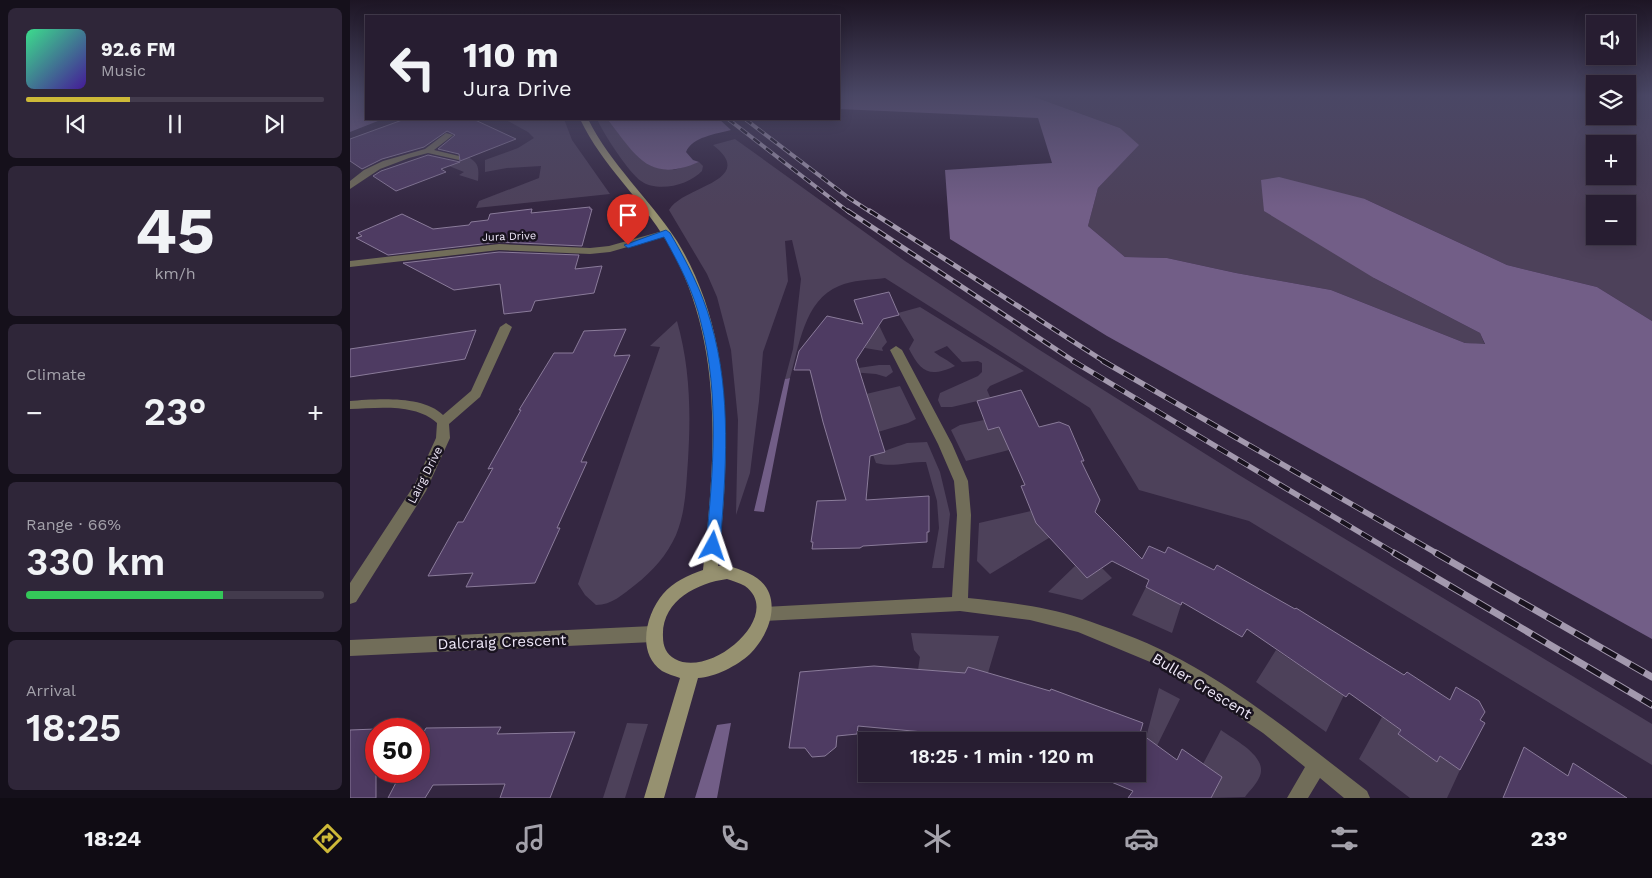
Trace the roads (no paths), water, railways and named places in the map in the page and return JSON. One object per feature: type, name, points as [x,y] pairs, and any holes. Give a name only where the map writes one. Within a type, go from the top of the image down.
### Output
[{"type":"main road","points":[[592,132],[603,152],[666,233],[678,252],[702,307],[714,357],[720,433],[718,487],[710,574]]},
{"type":"main road","points":[[728,572],[744,576],[756,585],[763,598],[764,614],[759,630],[747,647],[736,656],[711,668],[691,671],[679,669],[668,664],[660,656],[655,646],[656,620],[664,604],[677,591],[693,580],[710,574],[728,572]]},
{"type":"main road","points":[[654,798],[691,671]]},
{"type":"street","points":[[350,186],[360,176],[376,166],[405,156],[428,151],[449,135]]},
{"type":"street","points":[[428,151],[456,158]]},
{"type":"street","name":"Jura Drive","points":[[350,264],[499,247],[600,250],[628,245],[666,233]]},
{"type":"street","points":[[350,405],[420,408],[438,414],[443,422],[476,394],[506,327]]},
{"type":"street","points":[[896,350],[945,444],[961,481],[964,515],[960,604]]},
{"type":"street","name":"Lairg Drive","points":[[350,598],[421,487],[443,438],[443,422]]},
{"type":"street","name":"Buller Crescent","points":[[764,614],[960,604],[1030,613],[1079,625],[1161,658],[1269,727],[1360,798]]},
{"type":"street","name":"Dalcraig Crescent","points":[[350,648],[654,634]]},
{"type":"street","points":[[1297,798],[1317,765]]},
{"type":"railway","points":[[745,132],[850,213]]},
{"type":"railway","points":[[762,132],[849,198],[872,213]]},
{"type":"railway","points":[[848,211],[1075,362]]},
{"type":"railway","points":[[870,211],[1105,362]]},
{"type":"railway","points":[[1073,361],[1396,554]]},
{"type":"railway","points":[[1103,361],[1438,554]]},
{"type":"railway","points":[[1394,553],[1652,705]]},
{"type":"railway","points":[[1436,553],[1652,677]]}]
